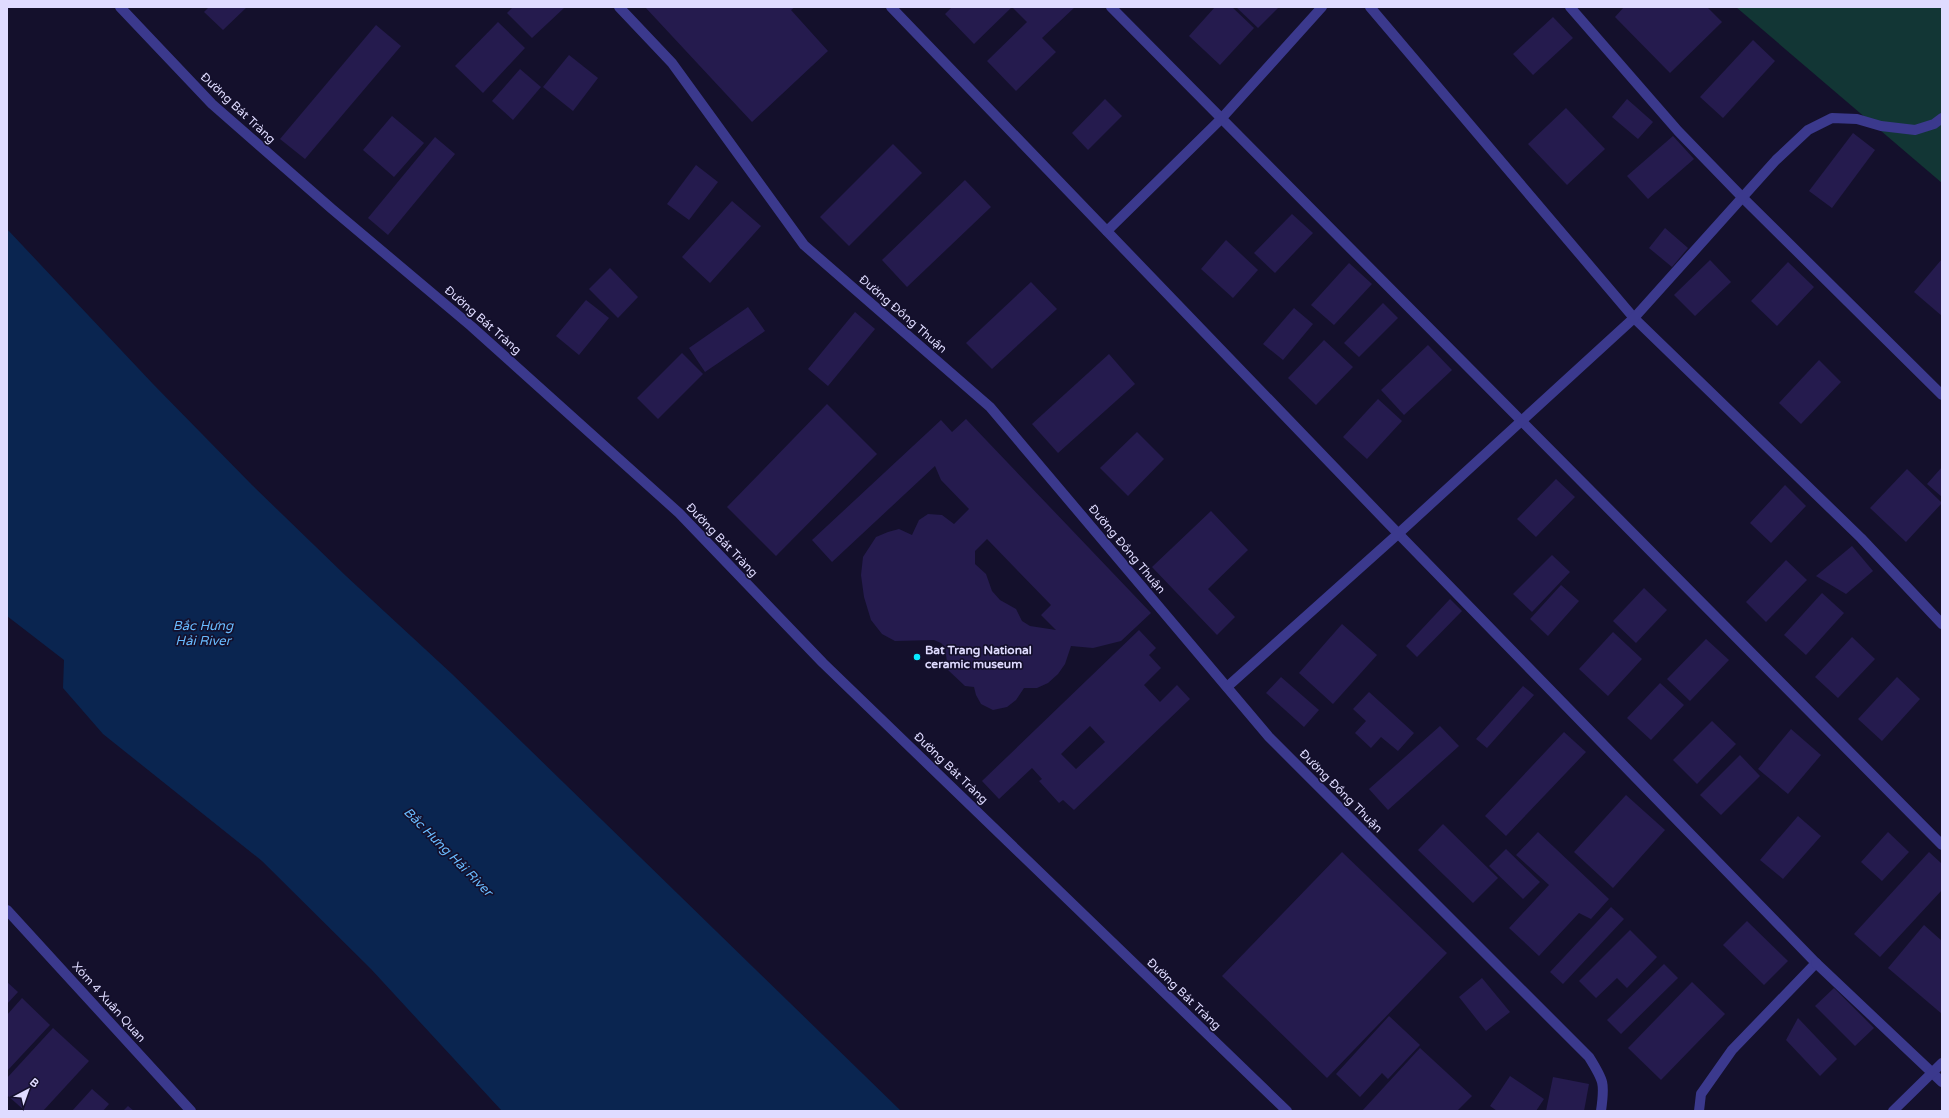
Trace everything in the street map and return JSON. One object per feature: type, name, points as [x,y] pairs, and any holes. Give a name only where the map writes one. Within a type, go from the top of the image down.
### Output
[{"type":"street","name":"Đường Bát Tràng","points":[[120,7],[212,104],[332,209],[472,326],[679,513],[823,663],[1287,1111]]},
{"type":"street","name":"Đường Đồng Thuận","points":[[619,7],[672,64],[804,245],[990,407],[1269,737],[1589,1057],[1603,1078],[1601,1111]]},
{"type":"street","points":[[891,7],[1816,963],[1942,1082]]},
{"type":"street","points":[[1111,7],[1221,120],[1942,845]]},
{"type":"street","points":[[1107,231],[1221,120],[1322,7]]},
{"type":"street","points":[[1370,7],[1634,318],[1861,538],[1942,624]]},
{"type":"street","points":[[1570,7],[1678,131],[1742,197],[1942,395]]},
{"type":"street","points":[[1226,687],[1399,533],[1634,318],[1776,160],[1808,130],[1832,118],[1857,118],[1881,126],[1915,130],[1934,124],[1942,118]]},
{"type":"street","name":"Xóm 4 Xuân Quan","points":[[7,910],[191,1111]]},
{"type":"street","points":[[1700,1111],[1701,1094],[1732,1050],[1816,963]]},
{"type":"street","points":[[1893,1111],[1931,1072],[1942,1063]]},
{"type":"green space","points":[[1736,7],[1942,7],[1942,183]]},
{"type":"water","name":"Bắc Hưng Hải River","points":[[7,229],[153,384],[252,485],[346,576],[452,674],[901,1111],[502,1111],[371,969],[262,861],[103,734],[63,688],[64,660],[7,616]]},
{"type":"building","points":[[209,7],[247,7],[223,30],[204,12]]},
{"type":"building","points":[[513,7],[565,7],[532,38],[507,13]]},
{"type":"building","points":[[645,7],[795,7],[791,10],[828,51],[752,122]]},
{"type":"building","points":[[952,7],[1012,7],[974,44],[945,14]]},
{"type":"building","points":[[1012,7],[1075,7],[1042,38],[1056,52],[1016,91],[987,61],[1027,22]]},
{"type":"building","points":[[1215,7],[1232,7],[1254,28],[1220,65],[1189,36]]},
{"type":"building","points":[[1236,7],[1279,7],[1258,28]]},
{"type":"building","points":[[1624,7],[1707,7],[1722,22],[1670,73],[1615,17]]},
{"type":"building","points":[[1553,17],[1573,38],[1533,75],[1513,54]]},
{"type":"building","points":[[498,22],[525,48],[483,93],[455,66]]},
{"type":"building","points":[[376,25],[401,46],[305,159],[280,139]]},
{"type":"building","points":[[1753,40],[1775,61],[1723,118],[1700,97]]},
{"type":"building","points":[[569,55],[598,78],[573,111],[543,87]]},
{"type":"building","points":[[520,69],[541,87],[513,120],[492,101]]},
{"type":"building","points":[[1105,99],[1122,116],[1088,150],[1072,133]]},
{"type":"building","points":[[1627,99],[1653,122],[1638,139],[1612,117]]},
{"type":"building","points":[[1566,108],[1605,149],[1567,185],[1528,144]]},
{"type":"building","points":[[392,116],[424,143],[394,177],[363,150]]},
{"type":"building","points":[[1853,133],[1875,150],[1832,208],[1809,191]]},
{"type":"building","points":[[1673,136],[1694,159],[1648,199],[1627,176]]},
{"type":"building","points":[[435,137],[455,154],[388,235],[368,218]]},
{"type":"building","points":[[893,144],[922,173],[849,246],[820,217]]},
{"type":"building","points":[[696,165],[718,182],[689,220],[667,204]]},
{"type":"building","points":[[965,180],[991,207],[907,287],[882,260]]},
{"type":"building","points":[[732,201],[761,226],[710,283],[682,257]]},
{"type":"building","points":[[1292,214],[1313,233],[1275,273],[1254,253]]},
{"type":"building","points":[[1665,228],[1688,248],[1672,267],[1649,248]]},
{"type":"building","points":[[1226,240],[1258,270],[1233,298],[1201,269]]},
{"type":"building","points":[[1942,259],[1942,316],[1914,292]]},
{"type":"building","points":[[1710,260],[1731,282],[1695,316],[1674,295]]},
{"type":"building","points":[[1788,262],[1814,287],[1777,326],[1751,301]]},
{"type":"building","points":[[1349,263],[1372,284],[1334,325],[1311,305]]},
{"type":"building","points":[[610,268],[638,297],[618,318],[589,289]]},
{"type":"building","points":[[1031,282],[1057,309],[992,369],[966,343]]},
{"type":"building","points":[[586,300],[609,318],[579,355],[556,336]]},
{"type":"building","points":[[1383,303],[1398,318],[1359,357],[1344,343]]},
{"type":"building","points":[[748,307],[765,331],[705,372],[689,348]]},
{"type":"building","points":[[1294,308],[1313,324],[1283,360],[1263,344]]},
{"type":"building","points":[[855,312],[875,329],[828,386],[808,369]]},
{"type":"building","points":[[1324,340],[1353,367],[1316,405],[1288,378]]},
{"type":"building","points":[[1428,345],[1452,370],[1404,415],[1381,390]]},
{"type":"building","points":[[682,353],[703,374],[658,419],[637,398]]},
{"type":"building","points":[[1109,354],[1135,384],[1058,453],[1032,424]]},
{"type":"building","points":[[1819,360],[1841,382],[1801,424],[1779,403]]},
{"type":"building","points":[[1378,399],[1402,421],[1367,459],[1343,437]]},
{"type":"building","points":[[827,404],[877,454],[776,556],[727,507]]},
{"type":"building","points":[[966,419],[1151,613],[1121,641],[1093,648],[1071,646],[1065,664],[1058,674],[1048,683],[1037,688],[1024,688],[1016,700],[1007,707],[993,710],[981,704],[974,687],[965,686],[948,670],[945,647],[941,643],[934,640],[895,641],[882,634],[871,620],[864,597],[861,575],[863,557],[876,537],[899,529],[912,535],[919,520],[928,514],[942,515],[954,524],[969,509],[941,480],[935,466],[832,562],[812,540],[941,420],[952,432]],"holes":[[[987,539],[1051,605],[1041,615],[1056,630],[1030,626],[1022,621],[1016,609],[1000,600],[992,591],[986,574],[975,564],[975,551]]]},
{"type":"building","points":[[1137,432],[1164,459],[1128,496],[1100,468]]},
{"type":"building","points":[[1942,467],[1942,497],[1927,484]]},
{"type":"building","points":[[1907,469],[1942,503],[1906,542],[1870,508]]},
{"type":"building","points":[[1556,479],[1575,497],[1536,537],[1517,519]]},
{"type":"building","points":[[1785,485],[1806,506],[1771,543],[1750,523]]},
{"type":"building","points":[[1211,511],[1248,550],[1208,589],[1235,617],[1217,635],[1152,567]]},
{"type":"building","points":[[1852,546],[1873,571],[1846,594],[1816,576]]},
{"type":"building","points":[[1552,555],[1570,572],[1532,612],[1513,594]]},
{"type":"building","points":[[1786,560],[1807,580],[1766,622],[1746,602]]},
{"type":"building","points":[[1561,585],[1579,601],[1548,636],[1530,619]]},
{"type":"building","points":[[1644,588],[1667,610],[1636,643],[1613,621]]},
{"type":"building","points":[[1822,593],[1844,613],[1806,655],[1784,635]]},
{"type":"building","points":[[1450,599],[1462,611],[1417,657],[1406,646]]},
{"type":"building","points":[[1342,624],[1377,655],[1333,704],[1299,673]]},
{"type":"building","points":[[1139,630],[1156,648],[1149,655],[1161,668],[1144,685],[1160,702],[1177,685],[1190,699],[1074,810],[1063,800],[1059,803],[1039,781],[1042,779],[1032,768],[999,799],[982,781]],"holes":[[[1090,726],[1105,742],[1076,769],[1061,754]]]},
{"type":"building","points":[[1613,632],[1642,659],[1608,696],[1579,669]]},
{"type":"building","points":[[1852,637],[1875,659],[1838,698],[1815,677]]},
{"type":"building","points":[[1706,639],[1729,660],[1690,701],[1667,679]]},
{"type":"building","points":[[1281,677],[1319,710],[1304,727],[1266,693]]},
{"type":"building","points":[[1897,677],[1920,699],[1882,741],[1858,719]]},
{"type":"building","points":[[1660,683],[1684,705],[1651,740],[1627,718]]},
{"type":"building","points":[[1523,686],[1534,695],[1487,748],[1476,739]]},
{"type":"building","points":[[1369,692],[1414,733],[1398,751],[1381,737],[1371,748],[1355,733],[1366,721],[1353,709]]},
{"type":"building","points":[[1712,721],[1736,744],[1697,784],[1673,760]]},
{"type":"building","points":[[1440,726],[1459,746],[1388,810],[1369,789]]},
{"type":"building","points":[[1791,729],[1821,755],[1788,794],[1758,769]]},
{"type":"building","points":[[1564,732],[1586,752],[1506,836],[1485,816]]},
{"type":"building","points":[[1740,755],[1760,776],[1721,815],[1700,795]]},
{"type":"building","points":[[1626,795],[1665,830],[1613,888],[1574,852]]},
{"type":"building","points":[[1798,816],[1821,836],[1783,879],[1760,860]]},
{"type":"building","points":[[1443,824],[1498,878],[1473,903],[1418,850]]},
{"type":"building","points":[[1538,832],[1609,899],[1591,919],[1579,913],[1539,956],[1509,928],[1549,885],[1516,855]]},
{"type":"building","points":[[1888,832],[1909,852],[1882,881],[1861,862]]},
{"type":"building","points":[[1506,849],[1540,882],[1523,899],[1489,866]]},
{"type":"building","points":[[1342,852],[1447,953],[1327,1078],[1222,976]]},
{"type":"building","points":[[1929,852],[1942,864],[1942,890],[1880,957],[1854,934]]},
{"type":"building","points":[[1611,907],[1624,919],[1563,984],[1550,972]]},
{"type":"building","points":[[1747,921],[1788,961],[1764,985],[1723,945]]},
{"type":"building","points":[[1924,925],[1942,941],[1942,1014],[1888,968]]},
{"type":"building","points":[[1630,930],[1657,957],[1627,988],[1617,978],[1596,998],[1579,981]]},
{"type":"building","points":[[1664,964],[1678,978],[1621,1034],[1607,1020]]},
{"type":"building","points":[[1482,978],[1510,1012],[1486,1031],[1459,997]]},
{"type":"building","points":[[7,982],[18,992],[7,1004]]},
{"type":"building","points":[[1692,982],[1725,1014],[1661,1080],[1628,1048]]},
{"type":"building","points":[[1834,988],[1874,1028],[1855,1046],[1815,1006]]},
{"type":"building","points":[[22,998],[50,1025],[7,1071],[7,1015]]},
{"type":"building","points":[[1389,1016],[1420,1045],[1388,1079],[1382,1073],[1360,1097],[1336,1074]]},
{"type":"building","points":[[1798,1018],[1837,1059],[1820,1076],[1786,1040]]},
{"type":"building","points":[[53,1028],[89,1061],[43,1111],[25,1111],[7,1095],[7,1078]]},
{"type":"building","points":[[1420,1048],[1472,1096],[1457,1111],[1362,1111]]},
{"type":"building","points":[[1510,1076],[1544,1099],[1536,1111],[1497,1111],[1490,1106]]},
{"type":"building","points":[[1553,1077],[1589,1084],[1584,1111],[1546,1111]]},
{"type":"building","points":[[92,1089],[109,1104],[103,1111],[72,1111]]},
{"type":"building","points":[[128,1106],[134,1111],[123,1111]]},
{"type":"place","name":"Bat Trang National ceramic museum","points":[[917,657]]}]
